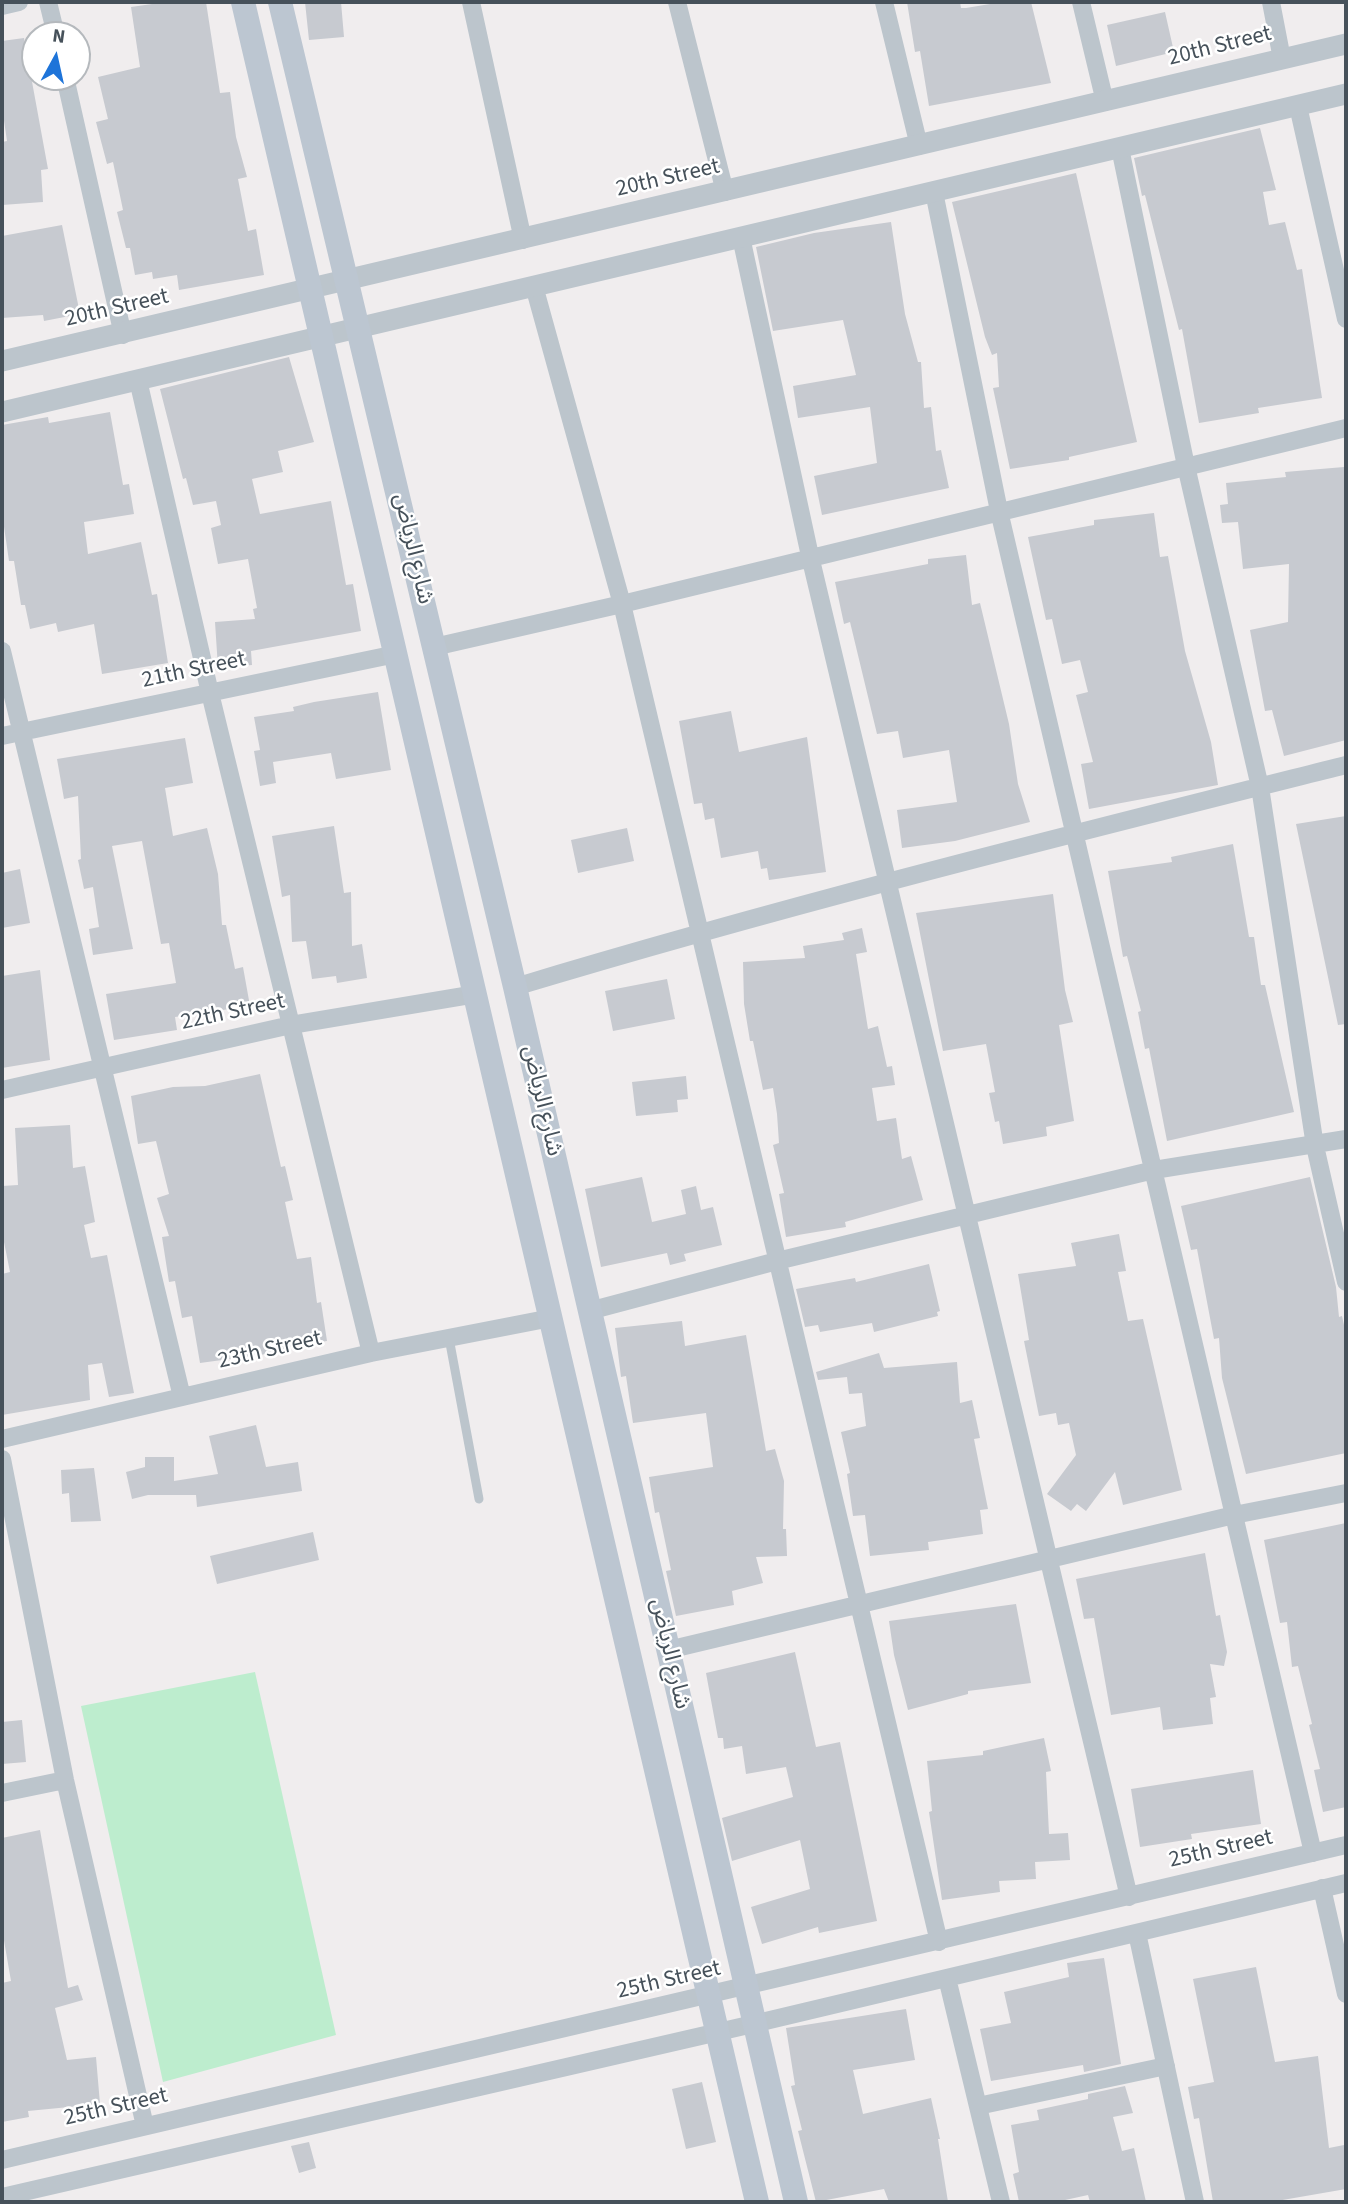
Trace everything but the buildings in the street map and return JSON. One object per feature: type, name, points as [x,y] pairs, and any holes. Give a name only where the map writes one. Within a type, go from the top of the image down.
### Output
[{"type":"main road","name":"شارع الرياض","points":[[243,2],[757,2202]]},
{"type":"main road","name":"شارع الرياض","points":[[281,2],[515,987],[796,2202]]},
{"type":"street","points":[[2,6],[19,2]]},
{"type":"street","points":[[48,2],[53,21]]},
{"type":"street","points":[[471,2],[523,240]]},
{"type":"street","points":[[677,2],[725,192]]},
{"type":"street","points":[[884,2],[919,146]]},
{"type":"street","points":[[1081,2],[1105,102]]},
{"type":"street","points":[[1272,2],[1282,59]]},
{"type":"street","name":"20th Street","points":[[2,361],[310,291],[1346,44]]},
{"type":"street","points":[[68,91],[123,335]]},
{"type":"street","points":[[2,412],[1346,94]]},
{"type":"street","points":[[1298,106],[1346,318]]},
{"type":"street","points":[[1121,148],[1186,466],[1260,787],[1315,1146],[1346,1282]]},
{"type":"street","points":[[934,192],[999,511],[1314,1853]]},
{"type":"street","points":[[741,237],[810,556],[1129,1897]]},
{"type":"street","points":[[534,286],[622,604],[939,1942]]},
{"type":"street","points":[[138,380],[210,693],[371,1353]]},
{"type":"street","points":[[434,647],[1346,428]]},
{"type":"street","points":[[2,651],[182,1397]]},
{"type":"street","name":"21th Street","points":[[2,736],[396,654]]},
{"type":"street","points":[[515,987],[699,931],[1346,765]]},
{"type":"street","name":"22th Street","points":[[2,1090],[291,1025],[476,994]]},
{"type":"street","points":[[589,1311],[778,1261],[1154,1170],[1346,1139]]},
{"type":"street","name":"23th Street","points":[[2,1439],[371,1353],[551,1318]]},
{"type":"street","points":[[2,1459],[65,1780],[145,2126]]},
{"type":"street","points":[[668,1650],[859,1606],[1048,1558],[1234,1515],[1346,1493]]},
{"type":"street","points":[[2,1793],[65,1780]]},
{"type":"street","name":"25th Street","points":[[2,2160],[708,1997],[1346,1845]]},
{"type":"street","points":[[2,2197],[717,2033],[1346,1882]]},
{"type":"street","points":[[1322,1888],[1346,1994]]},
{"type":"street","points":[[1138,1933],[1195,2202]]},
{"type":"street","points":[[947,1978],[1001,2202]]},
{"type":"street","points":[[978,2106],[1166,2066]]},
{"type":"lane","points":[[449,1338],[479,1499]]},
{"type":"green space","points":[[255,1672],[336,2035],[163,2082],[81,1706]]}]
